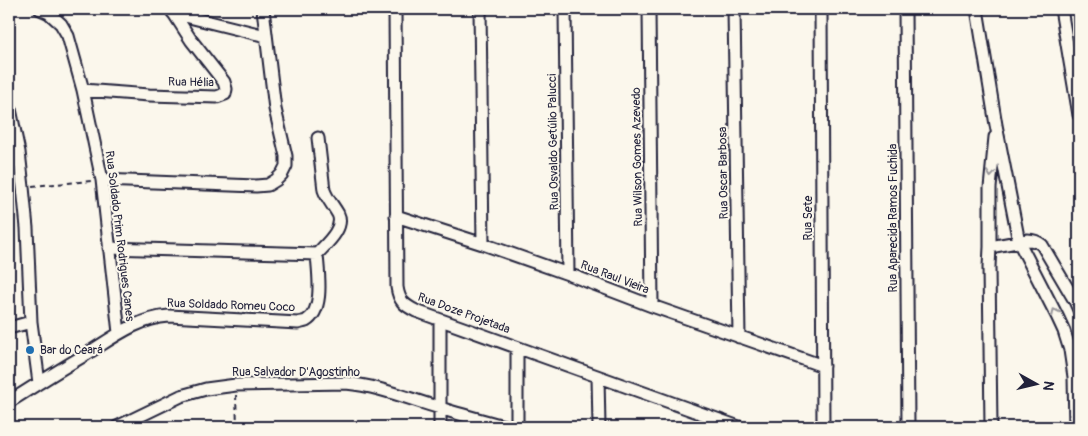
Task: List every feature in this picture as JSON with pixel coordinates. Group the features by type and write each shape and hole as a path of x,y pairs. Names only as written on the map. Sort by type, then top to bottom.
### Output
{"street":[{"name":"Rua Soldado Prim Rodrigues Canes","path":"40,9 49,13 61,24 68,36 83,90 102,180 119,333"},
{"path":"102,180 256,186 268,185 282,174 286,166 286,156 275,109 262,9"},
{"name":"Rua Doze Projetada","path":"395,9 397,287 398,296 402,302 407,307 440,320 738,427"},
{"path":"480,9 483,244"},
{"name":"Rua Osvaldo Getúlio Palucci","path":"565,9 568,274"},
{"name":"Rua Wilson Gomes Azevedo","path":"649,9 652,306"},
{"name":"Rua Oscar Barbosa","path":"734,9 739,337"},
{"name":"Rua Sete","path":"820,9 823,427"},
{"name":"Rua Aparecida Ramos Fuchida","path":"905,9 908,427"},
{"path":"977,9 996,125 1019,242 1057,316 1070,350 1074,377 1075,427"},
{"path":"1061,9 1079,115"},
{"name":"Rua Hélia","path":"83,90 150,96 217,97 225,94 224,82 191,40 172,11"},
{"path":"172,11 266,36"},
{"path":"9,104 19,152 23,187 32,322 39,383"},
{"path":"991,427 990,188 996,125"},
{"path":"109,248 317,254 336,231 340,220 324,190 318,138"},
{"name":"Rua Raul Vieira","path":"396,216 483,244 823,366"},
{"path":"990,247 1033,240 1042,245 1079,310"},
{"name":"Rua Soldado Romeu Coco","path":"9,402 119,333 147,319 163,316 298,323 306,321 316,308 318,298 317,254"},
{"path":"440,320 440,427"},
{"path":"9,328 32,322"},
{"path":"517,348 517,427"},
{"path":"598,377 600,427"},
{"name":"Rua Salvador D'Agostinho","path":"117,427 181,396 206,389 236,385 346,383 378,388 507,427"}],"path":[{"path":"23,187 102,180"},
{"path":"236,385 237,427"}],"place":[{"name":"Bar do Ceará","path":"30,350"}]}
